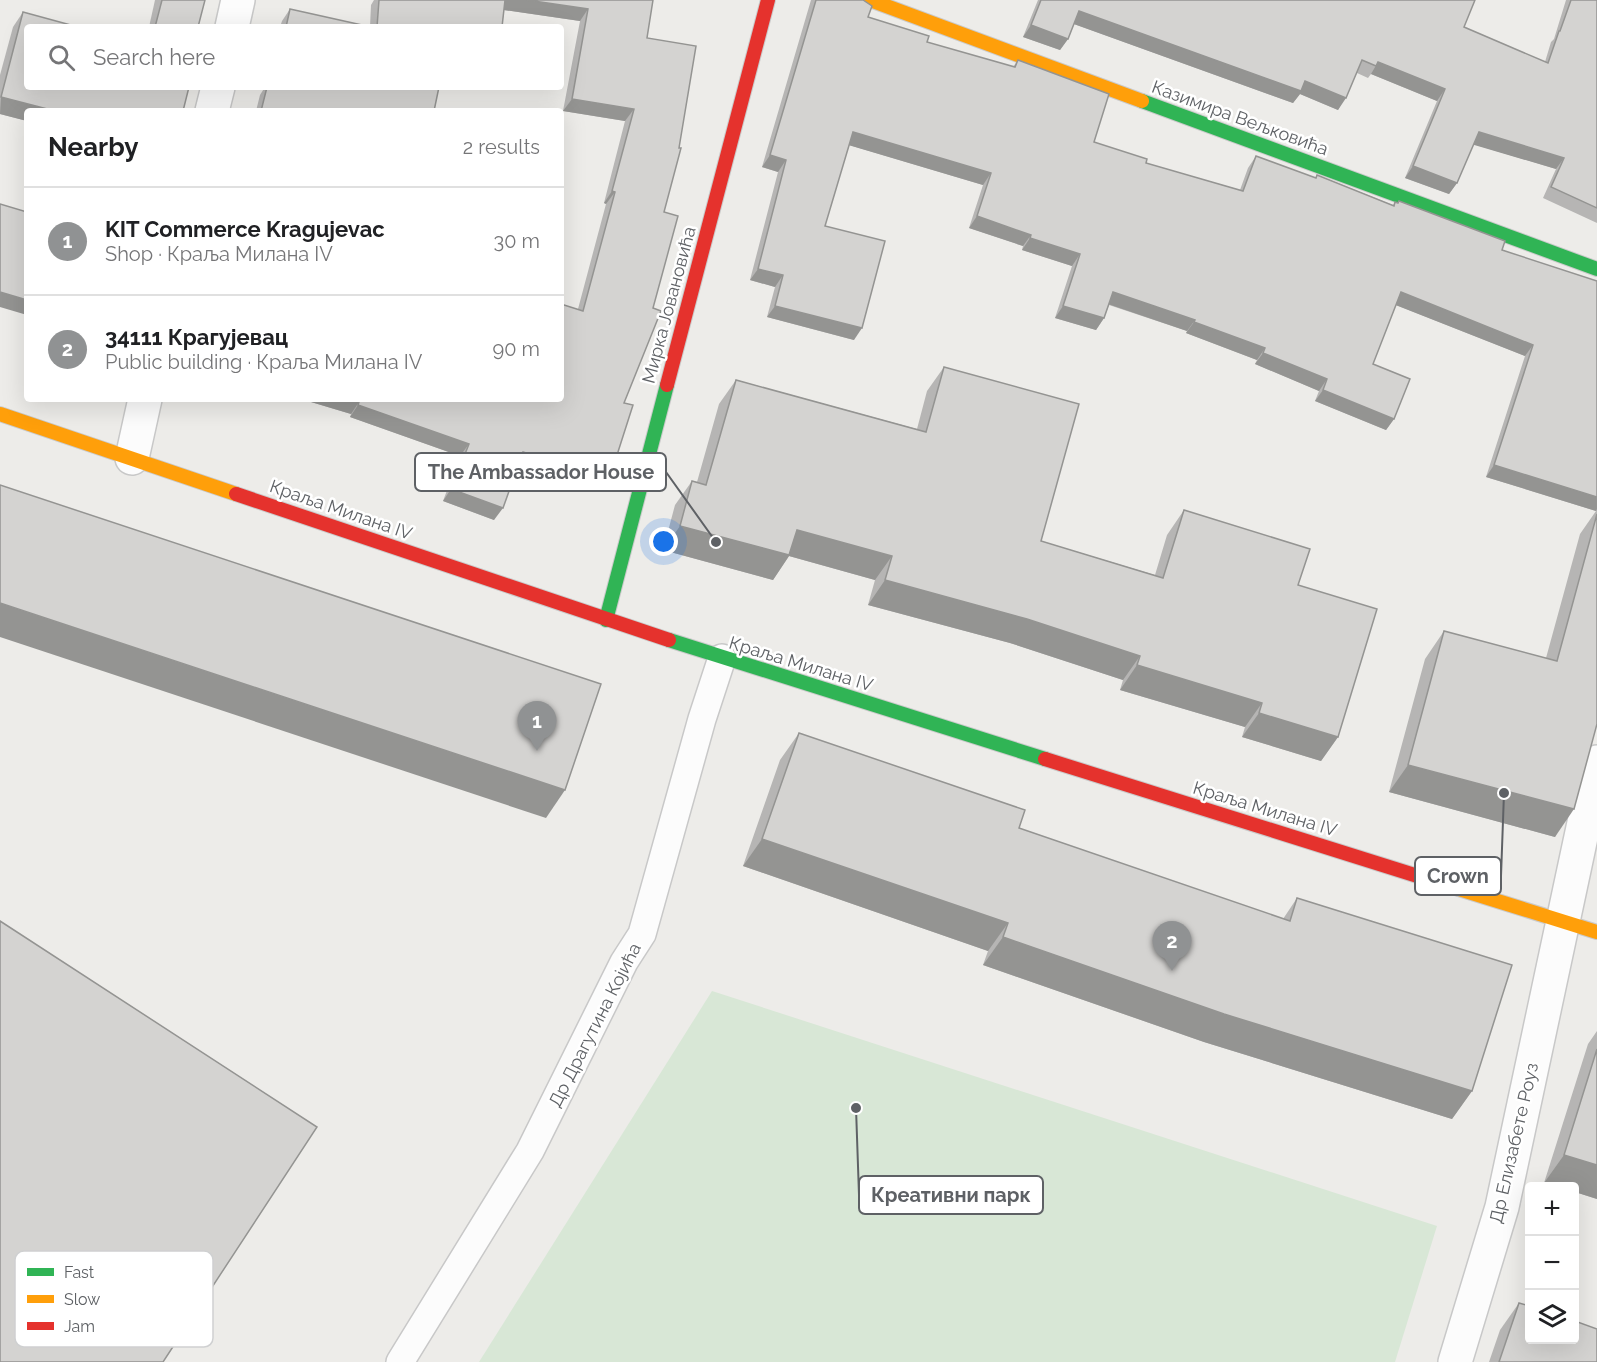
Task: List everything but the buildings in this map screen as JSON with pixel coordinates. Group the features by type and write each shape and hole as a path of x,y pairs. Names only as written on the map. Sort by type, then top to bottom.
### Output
{"main road":[{"name":"Мирка Јовановића","path":"606,620 768,0"},
{"name":"Казимира Вељковића","path":"870,0 1597,269"},
{"name":"Краља Милана IV","path":"0,414 606,620 1597,932"}],"street":[{"path":"233,24 238,0"},
{"path":"213,108 217,90"},
{"path":"132,458 144,402"},
{"name":"Др Елизабете Роуз","path":"1455,1362 1502,1207 1597,762"}],"lane":[{"name":"Др Драгутина Којића","path":"400,1362 530,1150 624,962 642,934 699,730 722,657"}],"green space":[{"path":"712,991 1437,1226 1395,1362 479,1362"}],"traffic: fast":[{"path":"1142,101 1597,269"},
{"path":"606,620 667,385"},
{"path":"669,640 1045,759"}],"traffic: slow":[{"path":"870,0 1142,101"},
{"path":"0,414 236,494"},
{"path":"1459,889 1597,932"}],"traffic: jam":[{"path":"667,385 768,0"},
{"path":"236,494 669,640"},
{"path":"1045,759 1459,889"}],"place":[{"name":"The Ambassador House","path":"716,542"},
{"name":"KIT Commerce Kragujevac","path":"537,751"},
{"name":"Crown","path":"1504,793"},
{"name":"34111 Крагујевац","path":"1172,971"},
{"name":"Креативни парк","path":"856,1108"}]}
